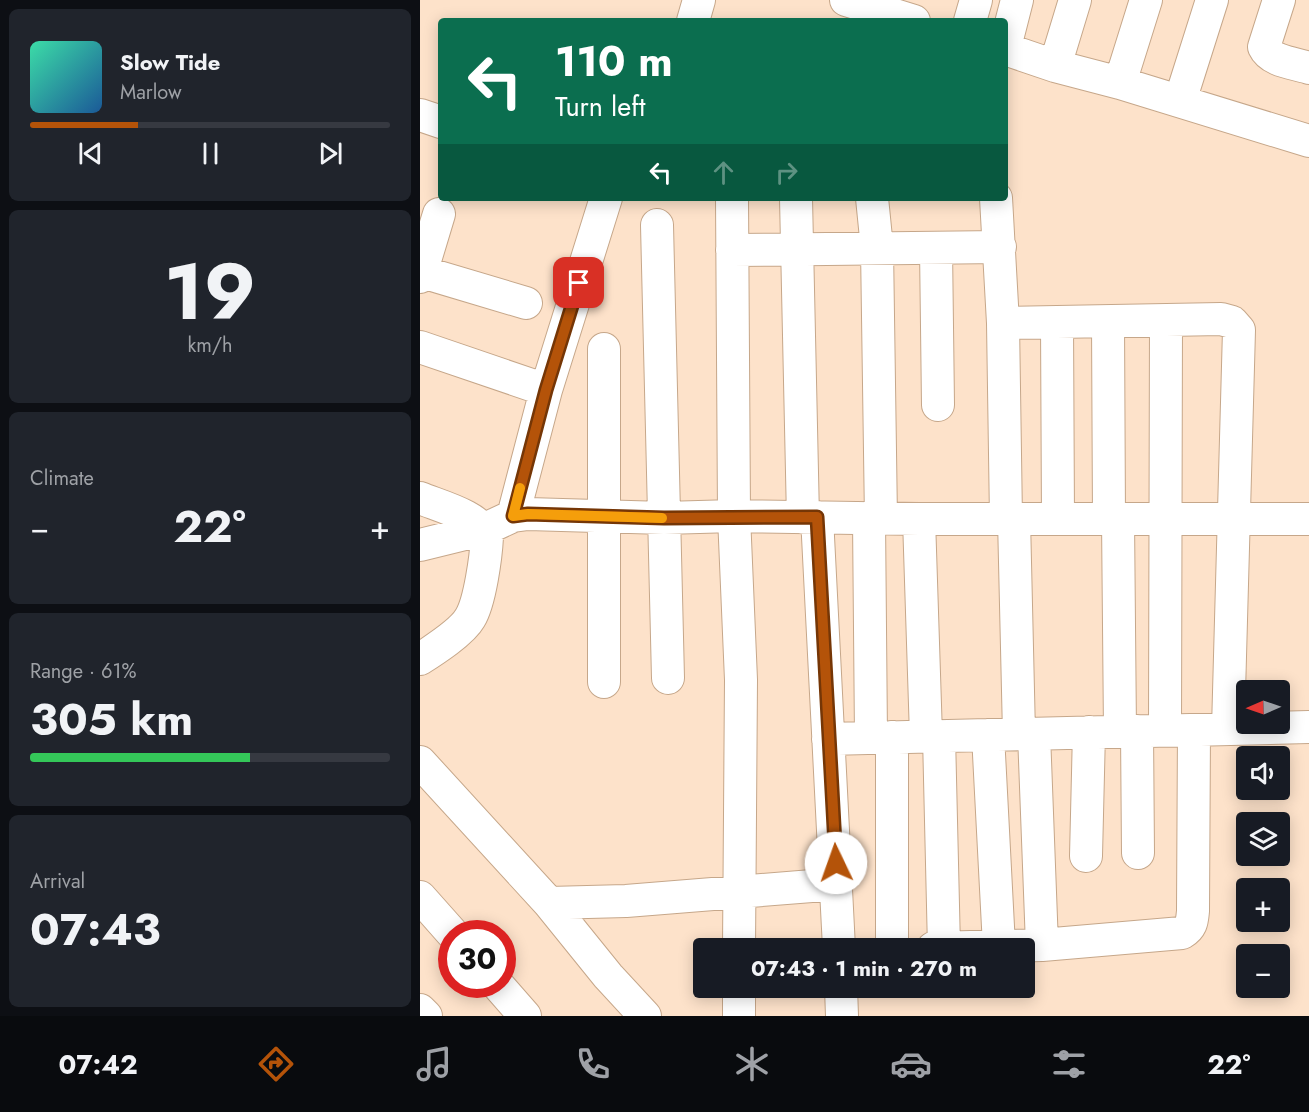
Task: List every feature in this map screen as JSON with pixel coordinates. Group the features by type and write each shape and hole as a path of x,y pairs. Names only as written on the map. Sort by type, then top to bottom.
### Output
{"street":[{"path":"694,18 699,0"},
{"path":"971,18 976,0"},
{"path":"1008,36 1017,0"},
{"path":"1055,66 1075,0"},
{"path":"1120,83 1146,0"},
{"path":"1180,101 1212,0"},
{"path":"1279,0 1264,47 1268,54 1309,68"},
{"path":"866,3 906,18"},
{"path":"1008,49 1055,66 1120,83 1309,141"},
{"path":"420,115 438,121"},
{"path":"513,516 546,390 605,201"},
{"path":"732,201 734,516 741,680 739,938"},
{"path":"796,201 810,518 828,739 839,938"},
{"path":"872,201 877,248 875,519 881,737 891,938"},
{"path":"996,201 1010,519 1014,734 1000,938"},
{"path":"439,214 421,275 526,303"},
{"path":"657,225 668,678"},
{"path":"732,250 1000,247"},
{"path":"936,248 938,405"},
{"path":"1003,323 1221,319 1232,322 1239,330 1228,729"},
{"path":"1138,853 1154,731 1166,519 1166,321"},
{"path":"1035,945 1182,933 1189,928 1192,922 1193,911 1154,731 1114,519 1108,322"},
{"path":"1058,323 1058,519"},
{"path":"420,347 546,390"},
{"path":"604,349 604,682"},
{"path":"420,498 464,515 485,530 487,545 477,599 470,619 445,642 420,659"},
{"path":"420,545 485,530 513,516 528,514 664,518 734,516 875,519 1309,519"},
{"path":"919,519 943,938"},
{"path":"828,739 1309,727"},
{"path":"1086,856 1089,732"},
{"path":"1014,734 1042,945"},
{"path":"420,762 549,903 608,976 645,1016"},
{"path":"549,903 626,901 837,884"},
{"path":"420,897 440,920"},
{"path":"509,998 525,1016"},
{"path":"739,998 739,1016"},
{"path":"841,998 842,1016"},
{"path":"420,1010 426,1016"}],"slow traffic":[{"path":"520,488 513,516 528,514 603,515 662,518"}],"route":[{"path":"579,283 546,390 513,516 528,514 664,518 817,517 836,863"}]}
